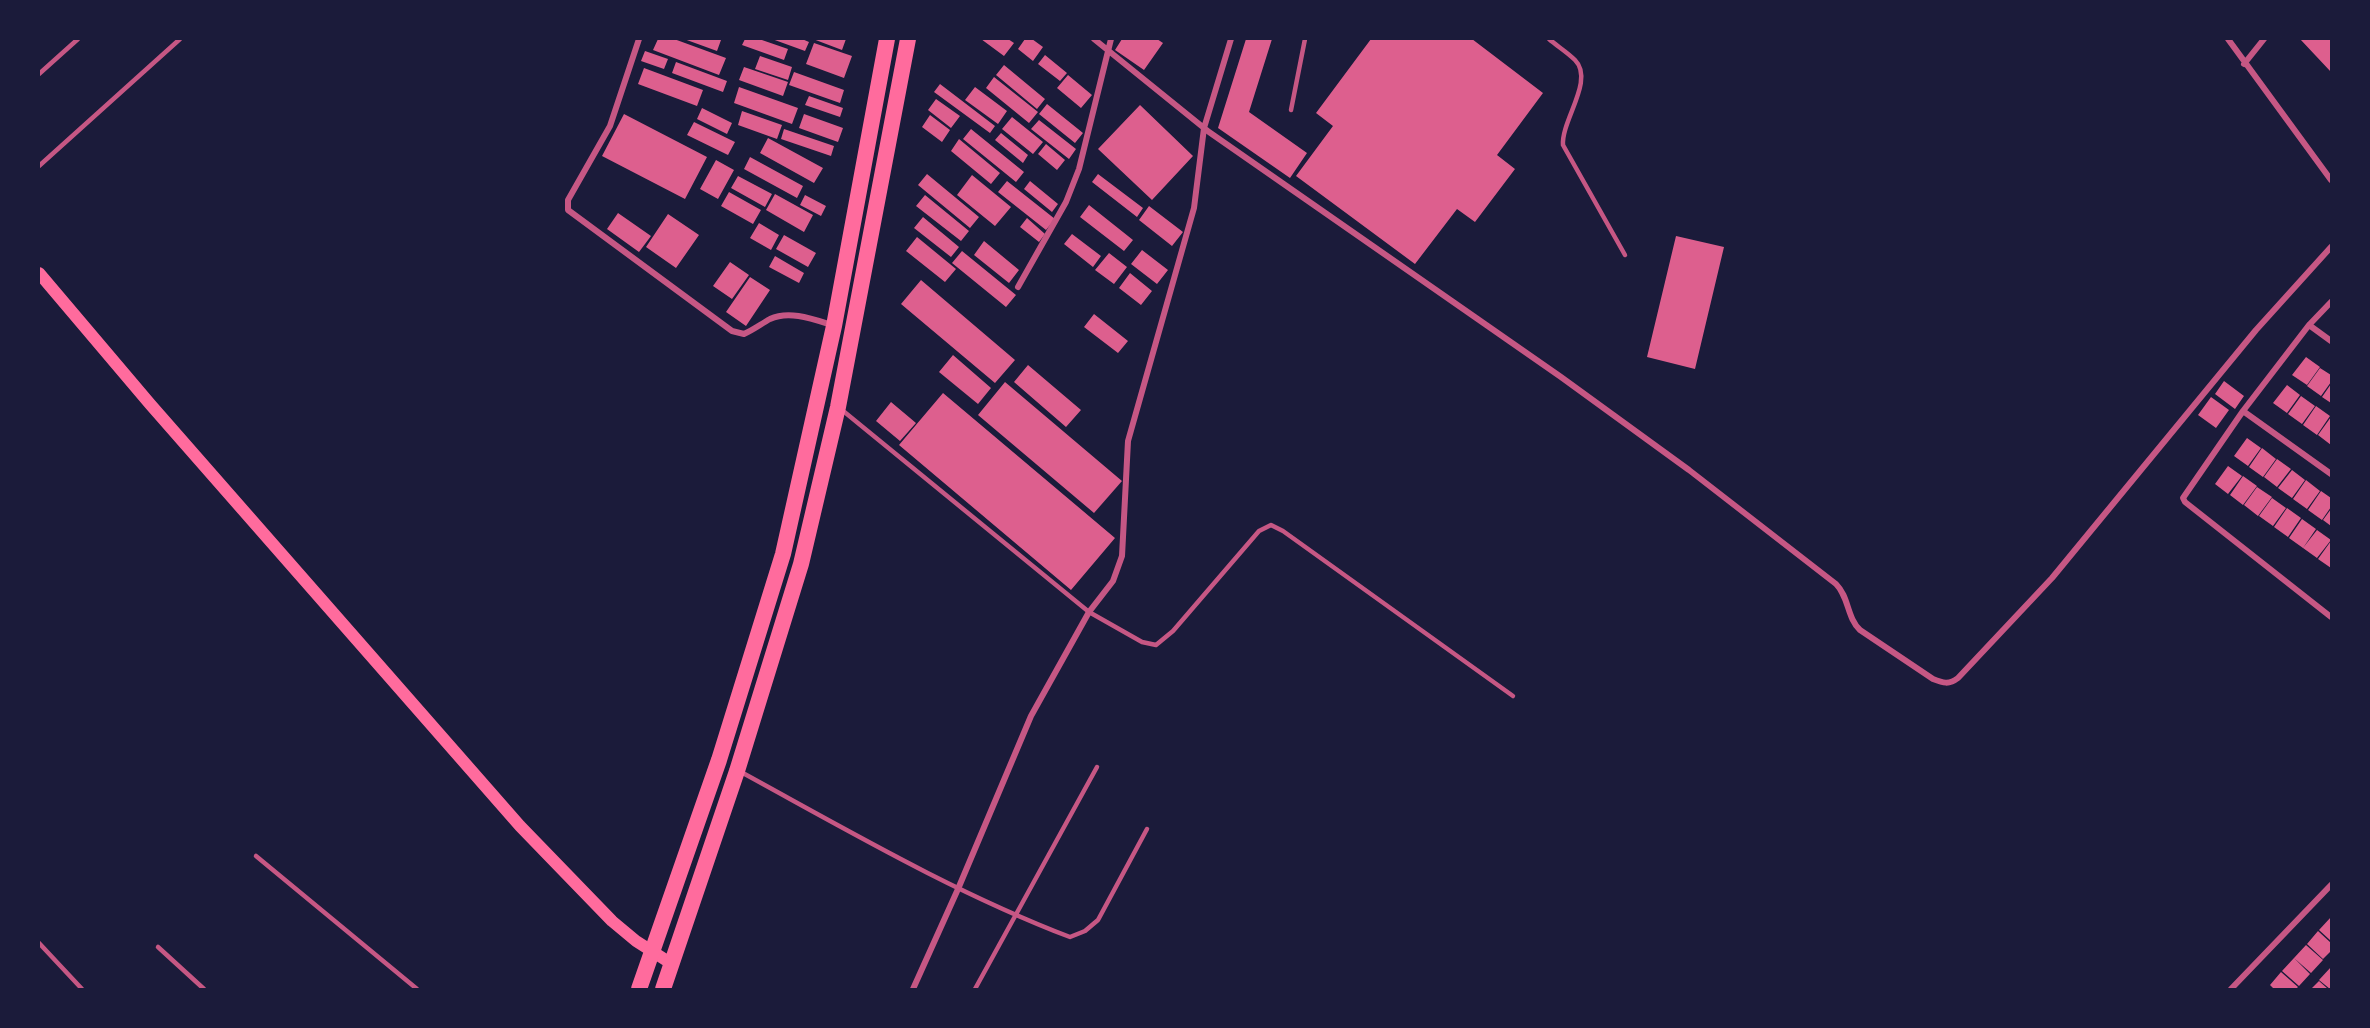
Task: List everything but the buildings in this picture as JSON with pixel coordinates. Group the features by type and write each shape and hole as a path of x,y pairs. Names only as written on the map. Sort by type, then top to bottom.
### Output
{"highway":[{"path":"639,989 719,760 783,554 827,323 887,39"},
{"path":"663,989 737,771 801,564 837,407 908,39"}],"main road":[{"path":"39,273 150,404 505,808 612,921 636,941 672,964"}],"street":[{"path":"639,39 610,126 568,200 568,210 732,331 744,334 771,319 785,315 827,323"},
{"path":"1094,39 1222,142 1561,376 1689,470 1843,590 1852,620 1860,630 1934,679 1944,683 1958,678 2052,578 2256,330 2331,247"},
{"path":"1018,287 1071,191 1079,169 1111,39"},
{"path":"913,989 958,890 1031,716 1091,613 1113,581 1122,556 1128,441 1194,208 1207,130 1232,39"},
{"path":"2228,39 2244,64 2331,180"},
{"path":"2244,64 2264,39"},
{"path":"2331,302 2309,325 2243,411 2185,493 2185,502 2331,617"},
{"path":"2309,325 2331,341"},
{"path":"2243,411 2331,474"},
{"path":"2230,989 2331,885"}],"lane":[{"path":"39,74 78,39"},
{"path":"39,157 41,164 180,39"},
{"path":"1291,110 1305,39"},
{"path":"1549,39 1577,61 1581,72 1579,92 1562,136 1563,145 1625,255"},
{"path":"837,407 1091,613 1142,642 1156,645 1173,632 1259,531 1271,525 1283,531 1513,696"},
{"path":"719,760 958,890 1070,937 1085,931 1098,920 1147,829"},
{"path":"975,989 1096,767"},
{"path":"256,856 417,989"},
{"path":"39,943 82,989"},
{"path":"158,947 204,989"}]}
